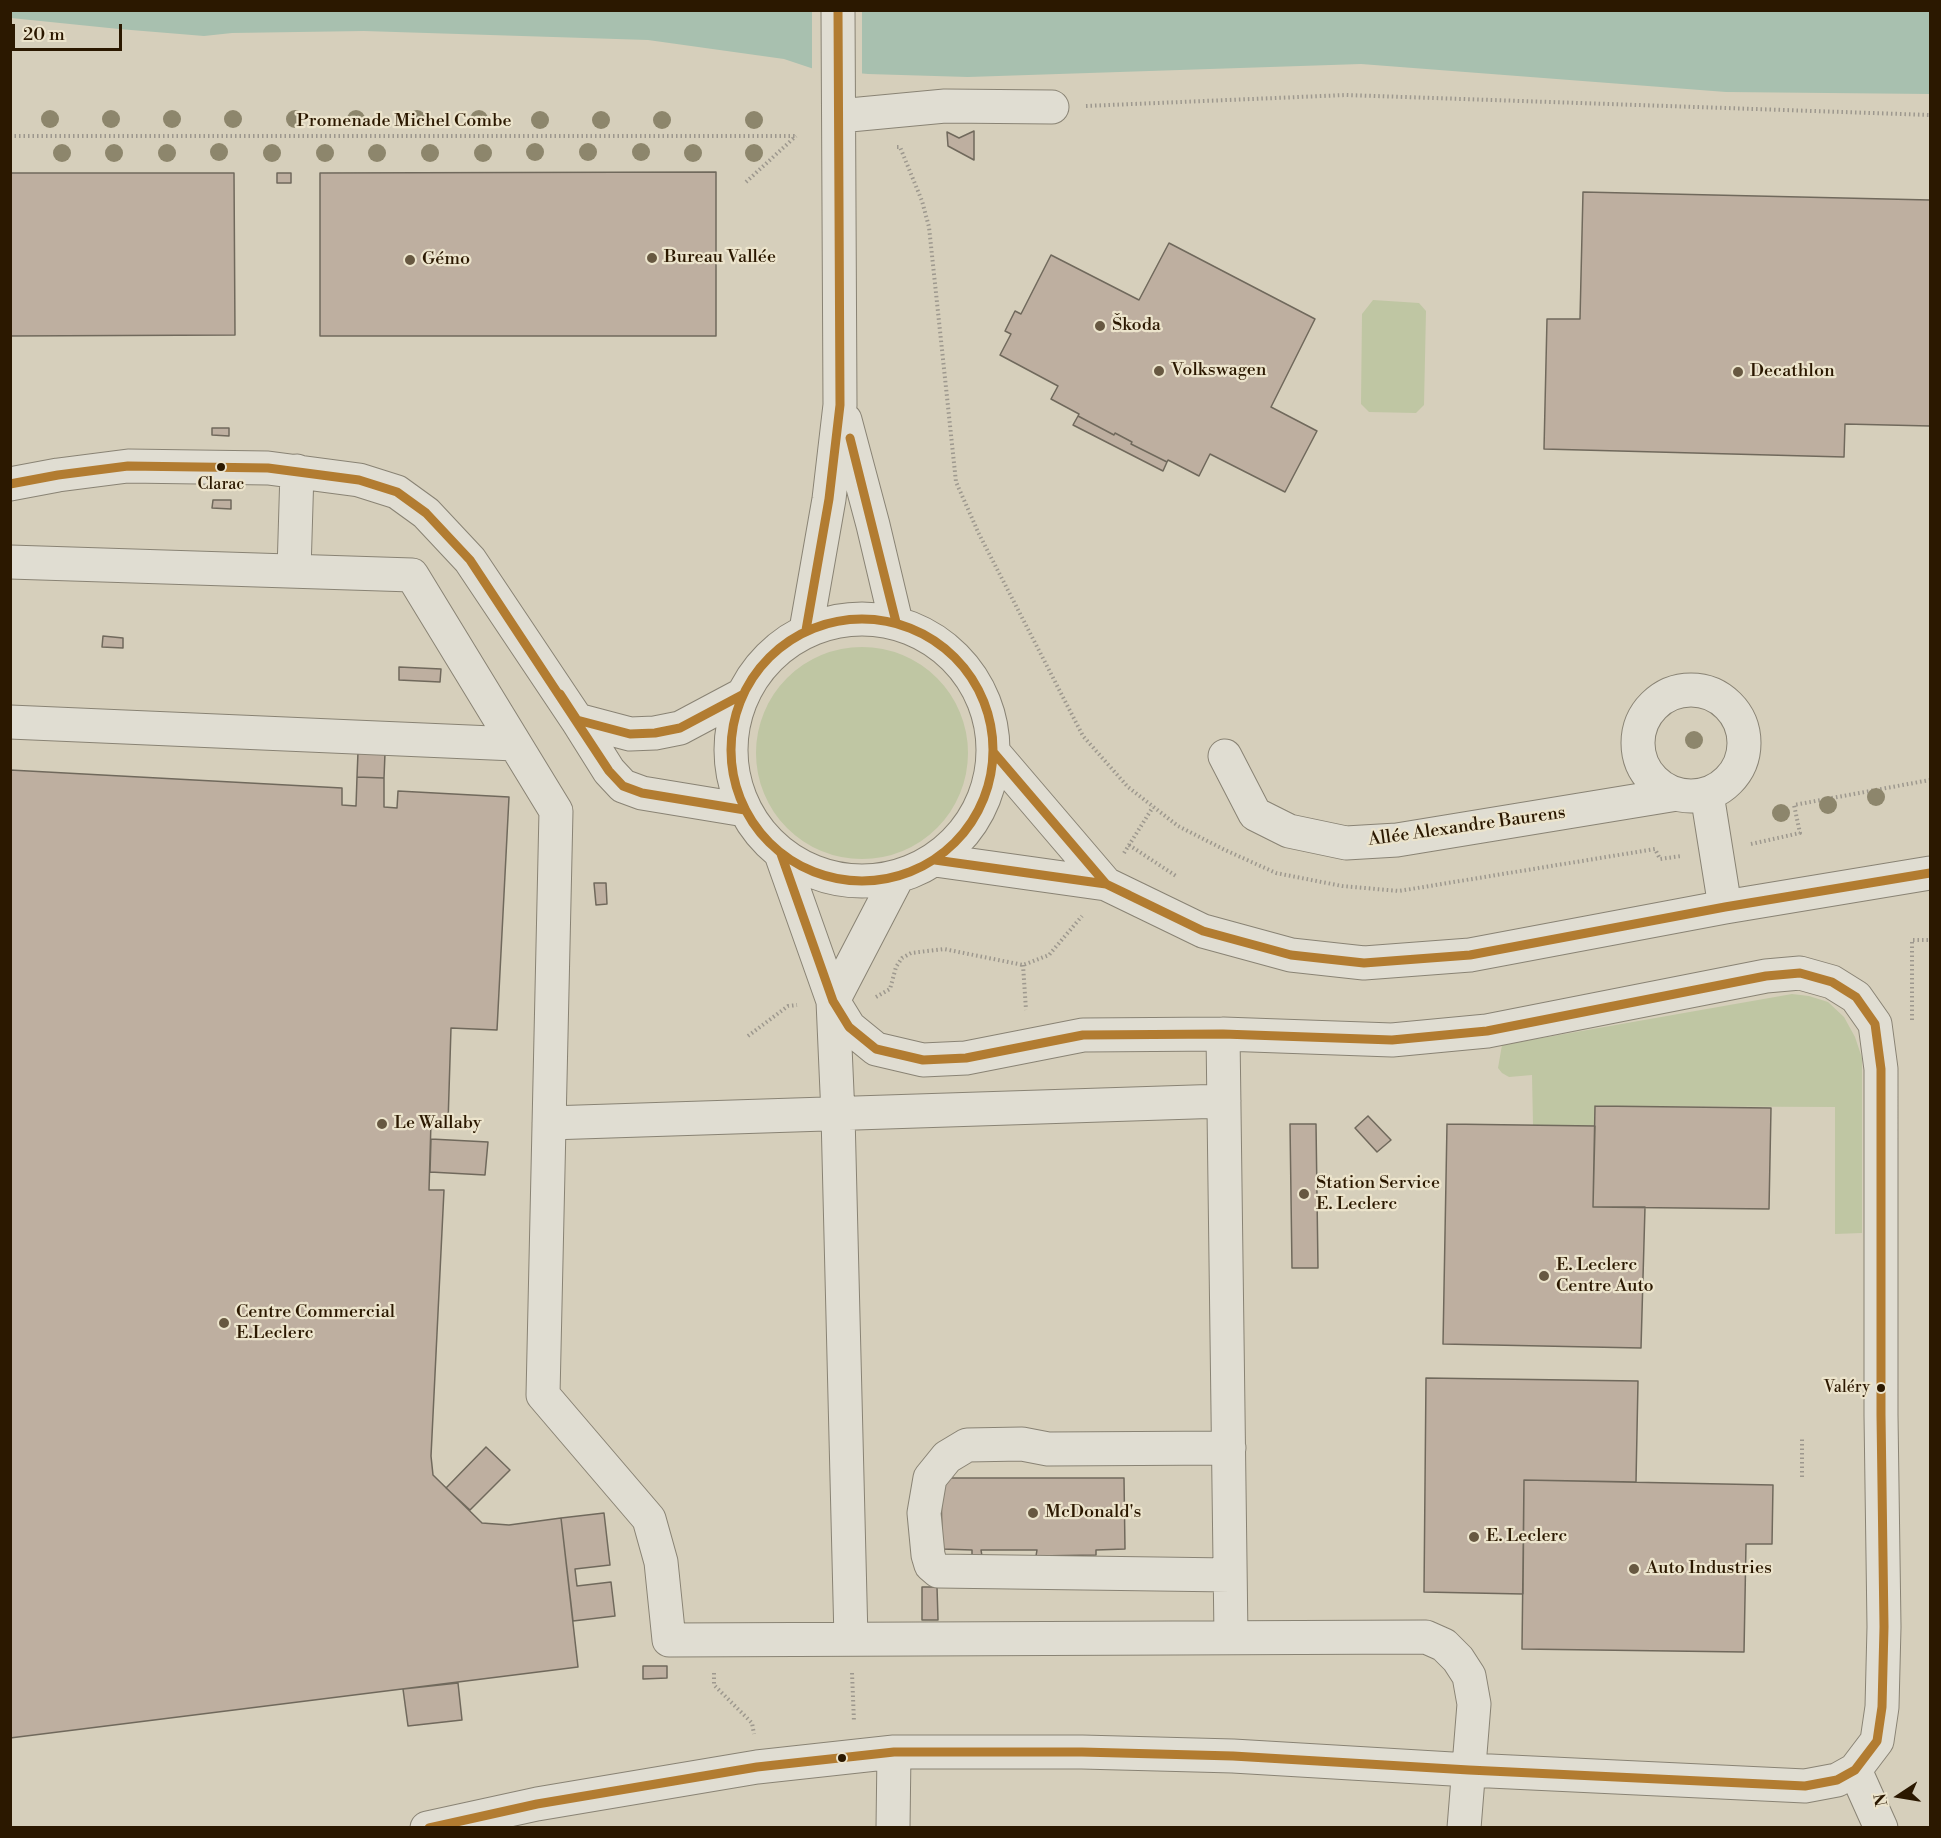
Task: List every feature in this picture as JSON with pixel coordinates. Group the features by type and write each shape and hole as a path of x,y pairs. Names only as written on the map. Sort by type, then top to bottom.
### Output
{"street":[{"path":"806,630 829,499 840,405 838,10"},
{"path":"839,106 1052,107"},
{"path":"840,405 873,525 896,622"},
{"path":"10,484 129,466 268,468 359,480 397,492 426,513 470,560 609,771 623,786 642,793 745,810"},
{"path":"294,571 297,471"},
{"path":"10,562 412,575 556,810 543,1395 649,1519 661,1562 669,1640 1426,1637 1444,1645 1458,1659 1469,1676 1473,1704 1464,1827"},
{"path":"866,617 896,622 928,636 956,657 977,685 990,718 994,753 986,795 966,832 935,860 897,878 856,882 817,874 781,854 760,834 745,810 732,762 732,733 742,695 758,669 780,646 806,630 835,620 866,617"},
{"path":"577,720 630,734 655,733 680,728 742,695"},
{"path":"10,722 515,744"},
{"path":"994,753 1106,884"},
{"name":"Allée Alexandre Baurens","path":"1225,756 1255,814 1289,831 1346,843 1397,840 1692,794 1716,851 1725,907"},
{"path":"428,1827 537,1804 757,1767 894,1752 1082,1752 1233,1756 1805,1786 1837,1780 1855,1770 1877,1741 1882,1707 1884,1627 1881,1416 1881,1069 1875,1024 1856,997 1832,982 1800,973 1766,976 1486,1031 1392,1040 1223,1034 1083,1035 966,1058 923,1060 876,1049 849,1027 833,1001 781,854"},
{"path":"935,860 1106,884 1203,931 1291,955 1364,963 1470,955 1725,907 1930,873"},
{"path":"851,1639 833,1001 897,878"},
{"path":"1223,1034 1231,1637"},
{"path":"549,1123 1224,1101"},
{"path":"1229,1448 1048,1449 1022,1444 967,1445 947,1457 930,1478 924,1513 928,1555 931,1565 938,1572 1230,1575"},
{"path":"893,1827 894,1752"},
{"path":"1855,1770 1881,1827"}],"path":[{"path":"1052,107 1346,95 1930,115"},
{"name":"Promenade Michel Combe","path":"10,136 797,136 747,182"},
{"path":"891,146 900,147 922,201 929,227 956,482 979,534 1083,736 1128,787 1178,826 1276,873 1354,887 1399,891 1655,849 1660,859 1716,851 1800,833 1794,805 1930,780"},
{"path":"748,1036 788,1006 875,998 890,989 896,967 902,958 911,953 944,949 1023,965 1049,955 1106,884 1153,807"},
{"path":"1023,965 1027,1045"},
{"path":"1802,1437 1802,1477"},
{"path":"852,1679 853,1713"},
{"path":"714,1685 753,1723"}],"shaded area":[{"path":"1930,10 1930,94 1726,92 1361,64 968,77 868,74 814,69 784,59 648,40 364,31 232,33 204,36 11,18 10,11"},
{"path":"1373,300 1419,303 1426,311 1424,405 1416,413 1369,412 1361,404 1362,314"},
{"path":"862,647 883,649 902,655 921,665 937,678 950,694 960,713 966,732 968,753 966,774 960,793 950,812 937,828 921,841 902,851 883,857 862,859 841,857 822,851 803,841 787,828 774,812 764,793 758,774 756,753 758,732 764,713 774,694 787,678 803,665 822,655 841,649"},
{"path":"1792,994 1828,1002 1844,1017 1855,1037 1862,1058 1862,1233 1835,1234 1835,1107 1595,1106 1595,1126 1533,1125 1532,1075 1509,1077 1498,1068 1502,1045"}],"pier":[{"path":"812,11 862,11 862,76 812,72"}],"building":[{"path":"974,131 974,160 948,146 947,132 959,138"},
{"path":"716,172 716,336 320,336 320,173"},
{"path":"10,173 234,173 235,335 10,336"},
{"path":"277,173 291,173 291,183 277,183"},
{"name":"Decathlon","path":"1583,192 1930,200 1930,426 1845,424 1844,457 1544,449 1547,319 1580,319"},
{"name":"Volkswagen","path":"1169,243 1315,319 1271,407 1317,431 1285,492 1210,454 1199,476 1168,460 1167,462 1131,444 1132,442 1115,433 1114,435 1078,416 1079,414 1051,399 1058,386 1000,355 1011,334 1005,331 1015,311 1021,314 1051,255 1139,300"},
{"path":"1078,416 1114,435 1115,433 1132,442 1131,444 1167,462 1163,471 1073,425"},
{"path":"212,428 229,428 229,436 212,435"},
{"path":"213,500 231,500 231,509 212,508"},
{"path":"103,636 123,638 123,648 102,647"},
{"path":"399,667 441,669 440,682 399,680"},
{"path":"358,752 385,753 384,778 357,777"},
{"name":"Centre Commercial E.Leclerc","path":"10,770 342,788 342,805 356,806 357,777 384,778 384,807 397,808 398,791 509,797 497,1030 451,1028 448,1123 431,1122 429,1190 444,1190 431,1456 433,1475 482,1523 509,1525 561,1518 578,1667 10,1738"},
{"path":"594,883 606,883 607,904 596,905"},
{"path":"1595,1106 1771,1108 1769,1209 1593,1207"},
{"path":"1368,1116 1391,1140 1377,1152 1355,1128"},
{"name":"Station Service E. Leclerc","path":"1290,1124 1316,1124 1318,1268 1292,1268"},
{"name":"E. Leclerc Centre Auto","path":"1447,1124 1595,1126 1593,1207 1645,1207 1641,1348 1443,1344"},
{"path":"431,1139 488,1142 485,1175 430,1172"},
{"name":"E. Leclerc","path":"1426,1378 1638,1381 1636,1482 1524,1480 1523,1594 1424,1592"},
{"path":"486,1447 510,1470 470,1510 446,1488"},
{"name":"McDonald's","path":"941,1478 1124,1478 1125,1549 1096,1550 1096,1555 1036,1556 1037,1550 981,1550 982,1556 972,1556 972,1550 942,1549"},
{"name":"Auto Industries","path":"1524,1480 1773,1485 1772,1544 1746,1544 1744,1652 1522,1649"},
{"path":"604,1513 610,1565 575,1569 577,1586 611,1582 615,1616 573,1621 561,1518"},
{"path":"922,1587 937,1587 938,1620 922,1620"},
{"path":"643,1666 667,1666 667,1678 643,1679"},
{"path":"458,1683 462,1720 408,1726 403,1689"}],"transit line":[{"path":"806,630 829,499 840,405 838,10"},
{"path":"850,438 896,622"},
{"path":"10,484 128,466 268,468 359,480 397,492 426,513 470,560 609,771 623,786 642,793 745,810"},
{"path":"849,619 875,619 900,624 924,634 955,657 978,688 988,712 993,750 988,788 978,812 955,843 924,866 900,876 875,881 849,881 824,876 800,866 769,843 746,812 736,788 731,763 731,737 736,712 746,688 769,657 800,634 824,624 849,619"},
{"path":"560,694 577,720 630,734 655,733 680,728 742,695"},
{"path":"994,753 1106,884 1129,895"},
{"path":"429,1828 537,1804 757,1767 894,1752 1082,1752 1233,1756 1805,1786 1837,1780 1855,1770 1877,1741 1882,1707 1884,1627 1881,1415 1881,1069 1875,1024 1856,997 1832,982 1800,973 1766,976 1487,1031 1392,1040 1223,1034 1083,1035 966,1058 923,1060 876,1049 849,1027 833,1001 781,854"},
{"path":"935,860 1106,884 1203,931 1291,955 1364,963 1470,955 1725,907 1930,873"}],"place":[{"name":"Bureau Vallée","path":"652,258"},
{"name":"Gémo","path":"410,260"},
{"name":"Škoda","path":"1100,326"},
{"name":"Volkswagen","path":"1159,371"},
{"name":"Decathlon","path":"1738,372"},
{"name":"Clarac","path":"221,467"},
{"name":"Le Wallaby","path":"382,1124"},
{"name":"Station Service E. Leclerc","path":"1304,1194"},
{"name":"E. Leclerc Centre Auto","path":"1544,1276"},
{"name":"Centre Commercial E.Leclerc","path":"224,1323"},
{"name":"Valéry","path":"1881,1388"},
{"name":"McDonald's","path":"1033,1513"},
{"name":"E. Leclerc","path":"1474,1537"},
{"name":"Auto Industries","path":"1634,1569"}]}
